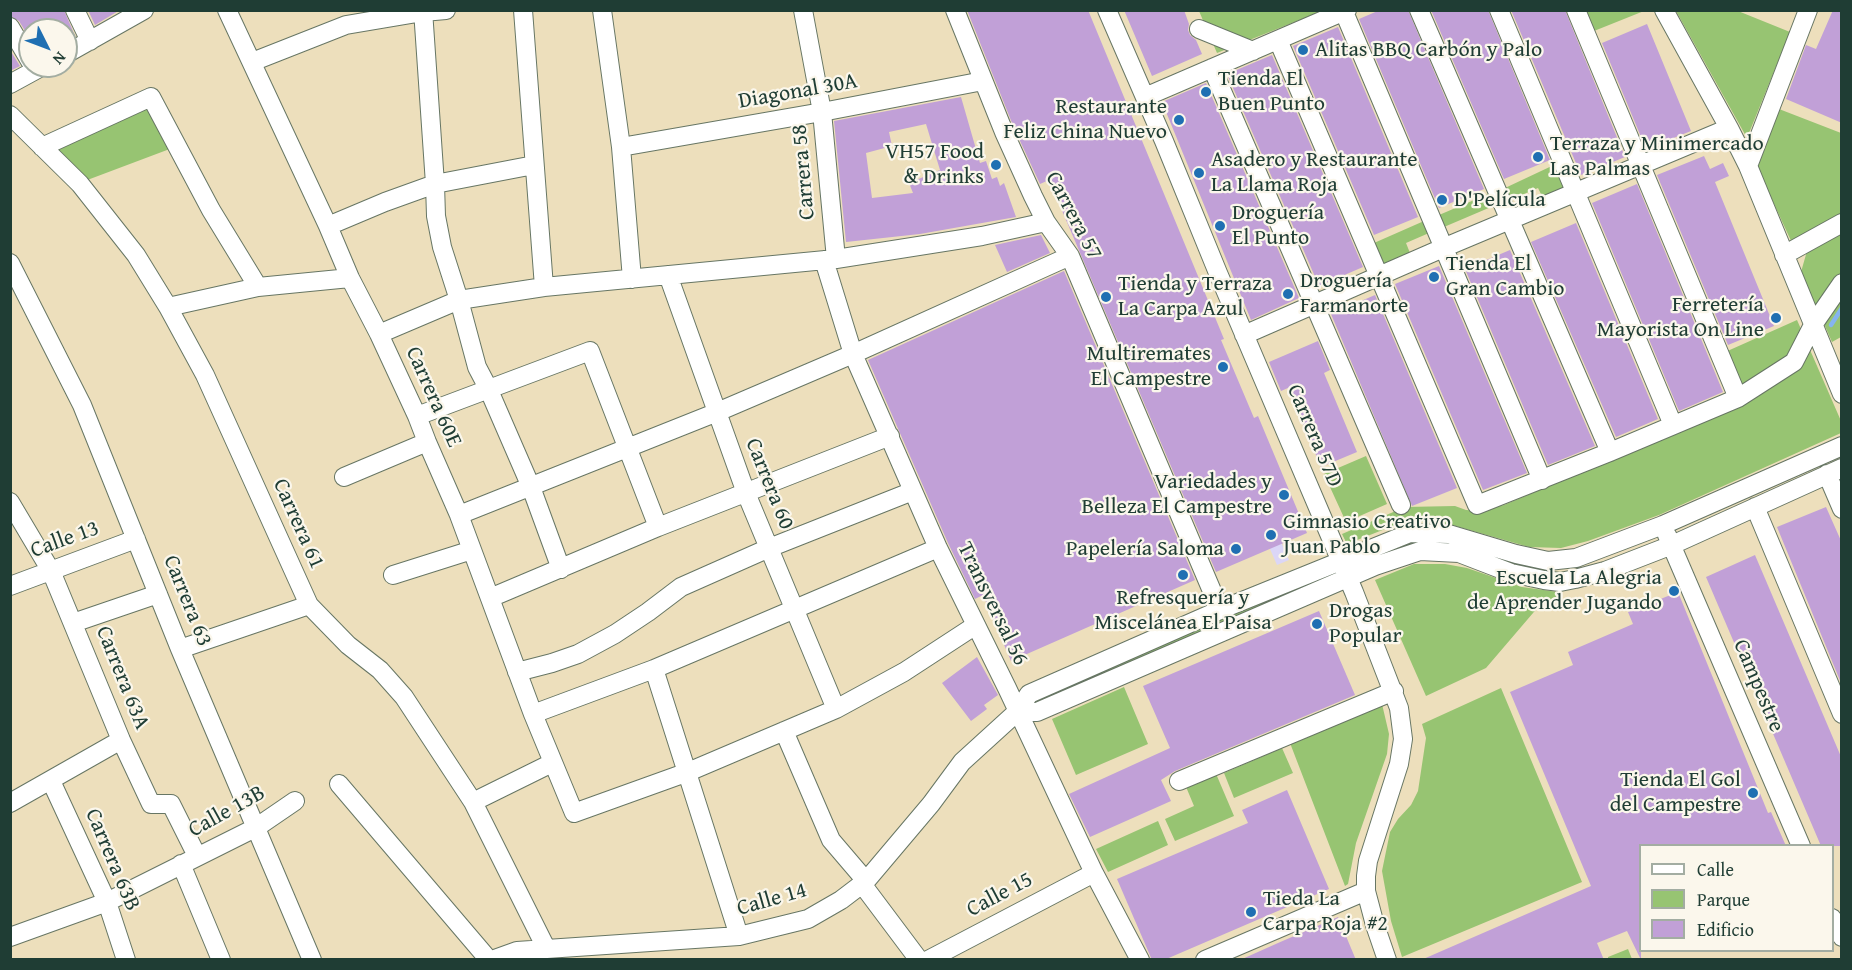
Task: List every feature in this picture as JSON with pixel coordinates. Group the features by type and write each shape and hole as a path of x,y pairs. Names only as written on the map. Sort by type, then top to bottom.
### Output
{"street":[{"path":"75,10 90,41"},
{"path":"78,48 144,10"},
{"name":"Carrera 60E","path":"227,10 350,278 417,416 426,442 459,515 533,714 574,813 688,772"},
{"path":"252,62 346,25 423,11 446,10"},
{"path":"523,10 544,287"},
{"path":"602,10 621,147 632,279"},
{"name":"Carrera 58","path":"804,10 822,112 830,259"},
{"name":"Carrera 57","path":"955,10 1009,143 1046,222 1070,256 1220,610"},
{"name":"Carrera 57D","path":"1107,10 1394,691 1402,719 1403,739 1399,764 1368,861 1366,891 1387,960"},
{"path":"1419,10 1610,452"},
{"path":"1499,10 1673,425"},
{"path":"1576,10 1738,398"},
{"path":"1664,10 1748,166 1842,394"},
{"path":"1748,166 1808,10"},
{"path":"423,11 436,216 440,237 477,367 531,487 561,569"},
{"path":"1145,97 1345,11 1542,480"},
{"path":"1199,28 1253,51"},
{"path":"1278,40 1477,505 1738,398 1794,362 1813,325 1842,283"},
{"path":"1212,68 1401,505"},
{"name":"Diagonal 30A","path":"621,147 983,81"},
{"path":"42,147 151,97 211,210 258,287"},
{"name":"Carrera 61","path":"10,115 87,193 136,255 168,307 205,375 309,605 348,645 380,670 404,697 473,802 546,948"},
{"path":"1244,335 1443,248 1729,128"},
{"path":"328,226 435,184 534,165"},
{"path":"379,334 459,300 544,287 830,259 982,237 1046,222"},
{"path":"1784,255 1842,223"},
{"path":"459,515 715,413 853,354 1070,256"},
{"name":"Transversal 56","path":"830,259 853,354 938,548 1094,873 1140,960"},
{"name":"Carrera 63","path":"10,263 82,405 180,650 257,826 312,960"},
{"name":"Carrera 60","path":"668,274 715,413 836,709"},
{"path":"168,307 258,287 350,278"},
{"path":"417,416 590,351 658,527"},
{"path":"490,598 658,527 890,436"},
{"path":"344,477 426,442"},
{"path":"1340,560 1410,533 1434,532 1461,537 1548,561 1576,558 1663,525 1842,446"},
{"path":"1018,711 1038,712 1375,566 1420,551 1459,553 1511,573 1560,582 1605,571 1672,545 1834,471 1842,508"},
{"path":"517,672 578,654 615,634 681,587 769,548 913,491"},
{"name":"Carrera 63A","path":"10,502 51,571 121,740 151,804 171,804 221,960"},
{"path":"1755,507 1842,714"},
{"name":"Campestre","path":"1663,525 1800,844"},
{"name":"Calle 13","path":"10,586 136,539"},
{"path":"533,714 654,669 938,548"},
{"path":"393,575 472,550"},
{"path":"1511,573 1516,554"},
{"name":"Calle 14","path":"491,960 517,951 546,948 739,936 808,919 841,900 864,882 931,804 963,762 1018,711 1029,694 1340,560"},
{"path":"73,623 158,594"},
{"path":"180,650 309,605"},
{"path":"688,772 836,709 904,672 976,625"},
{"path":"654,669 739,936"},
{"path":"1179,781 1394,691"},
{"path":"784,731 831,840 919,960"},
{"path":"10,804 121,740"},
{"path":"473,802 552,763"},
{"name":"Carrera 63B","path":"51,781 107,902 126,960"},
{"path":"339,784 491,960"},
{"name":"Calle 13B","path":"10,937 107,902 257,826 295,801"},
{"name":"Calle 15","path":"928,960 1094,873"},
{"path":"1205,960 1366,891"},
{"path":"1834,920 1842,938"}],"shaded area":[{"name":"Gimnasio Creativo Juan Pablo","path":"1271,519 1289,560 1277,565 1259,524"}],"green space":[{"path":"1199,11 1322,11 1217,53"},
{"path":"1586,11 1644,11 1594,31"},
{"path":"1676,11 1738,11 1790,32 1747,138"},
{"path":"149,100 175,147 82,182 47,146"},
{"path":"1779,109 1841,133 1841,216 1792,243 1757,167"},
{"path":"1556,164 1566,187 1543,198 1538,188 1510,200 1505,188"},
{"path":"1493,192 1498,204 1444,227 1439,215"},
{"path":"1424,221 1429,233 1406,243 1410,253 1383,265 1374,243"},
{"path":"1841,230 1841,337 1832,342 1801,272 1807,251"},
{"path":"1797,320 1841,421 1841,433 1659,515 1588,541 1561,548 1529,547 1452,525 1408,520 1347,544 1342,534 1405,507 1455,506 1466,510 1483,511 1504,505 1744,404 1723,353"},
{"path":"1366,456 1387,504 1346,522 1324,474"},
{"path":"1414,564 1445,564 1467,568 1522,587 1558,592 1559,595 1539,606 1486,668 1426,696 1375,580"},
{"path":"1314,578 1316,584 1033,705 1031,699"},
{"path":"1124,687 1148,744 1076,775 1052,719"},
{"path":"1501,688 1582,882 1402,957 1391,921 1382,871 1390,832 1411,805 1418,791 1426,738 1422,724"},
{"path":"1382,704 1389,734 1387,754 1356,843 1348,884 1345,886 1290,743"},
{"path":"1282,748 1293,773 1234,798 1224,773"},
{"path":"1214,769 1234,816 1175,841 1165,819 1194,806 1184,782"},
{"path":"1158,821 1168,845 1108,872 1096,849"},
{"path":"1628,949 1632,959 1608,959 1608,957"}],"building":[{"path":"10,10 64,10 67,18 18,18 18,20 10,16"},
{"path":"88,10 120,10 95,25"},
{"path":"967,10 1088,10 1224,339 1221,340 1254,418 1258,416 1307,533 1216,572 1049,180 1040,184 1014,128"},
{"path":"1124,10 1184,10 1190,35 1196,40 1202,54 1152,76"},
{"path":"1380,10 1408,10 1484,189 1439,208 1359,19"},
{"path":"1431,10 1488,10 1550,160 1504,179"},
{"path":"1511,10 1565,10 1625,157 1581,175"},
{"path":"1833,10 1842,10 1842,123 1786,99 1806,45 1816,49"},
{"path":"1647,24 1691,131 1646,149 1602,43"},
{"path":"1338,27 1418,217 1374,235 1293,46"},
{"path":"10,50 18,67 10,71"},
{"path":"1272,55 1363,267 1319,286 1227,74"},
{"path":"1206,83 1299,298 1251,320 1162,102"},
{"path":"961,97 980,163 986,161 992,179 997,177 1000,186 1004,183 1016,217 920,234 846,242 834,121","holes":["926,124 940,170 909,183 913,193 872,198 866,153 892,146 889,132"]},
{"path":"1704,156 1710,169 1723,163 1729,176 1715,182 1774,326 1728,345 1657,175"},
{"path":"1637,184 1723,392 1679,411 1592,203"},
{"path":"1576,223 1658,419 1616,437 1531,242"},
{"path":"1041,235 1050,253 1007,272 995,245"},
{"path":"1510,250 1595,446 1548,465 1465,269"},
{"path":"1439,266 1527,473 1483,490 1395,284"},
{"path":"1064,271 1195,580 1011,661 983,595 975,599 948,543 868,360"},
{"path":"1375,295 1457,488 1412,506 1331,314"},
{"path":"1318,341 1330,370 1324,373 1357,452 1321,467 1288,388 1281,391 1269,362"},
{"path":"1826,507 1842,543 1841,683 1777,527"},
{"path":"1755,555 1842,759 1842,846 1820,844 1706,577"},
{"path":"1678,592 1768,813 1771,812 1785,844 1639,844 1639,952 1641,952 1641,960 1627,931 1597,943 1604,960 1421,960 1591,886 1510,692 1573,665 1568,652 1633,624 1628,612"},
{"path":"1319,611 1355,695 1175,771 1161,780 1171,801 1090,837 1069,794 1170,748 1143,686"},
{"path":"977,657 998,695 984,705 987,709 971,721 942,683"},
{"path":"1287,790 1329,889 1164,960 1152,960 1117,879 1248,823 1242,810"},
{"path":"1338,917 1356,960 1240,960 1278,943"}],"waterway":[{"path":"1831,325 1842,308"}],"place":[{"name":"Alitas BBQ Carbón y Palo","path":"1303,50"},
{"name":"Tienda El Buen Punto","path":"1206,92"},
{"name":"Restaurante Feliz China Nuevo","path":"1179,120"},
{"name":"Terraza y Minimercado Las Palmas","path":"1538,157"},
{"name":"VH57 Food & Drinks","path":"996,165"},
{"name":"Asadero y Restaurante La Llama Roja","path":"1199,173"},
{"name":"D'Película","path":"1442,200"},
{"name":"Droguería El Punto","path":"1220,226"},
{"name":"Tienda El Gran Cambio","path":"1434,277"},
{"name":"Droguería Farmanorte","path":"1288,294"},
{"name":"Tienda y Terraza La Carpa Azul","path":"1106,297"},
{"name":"Ferretería Mayorista On Line","path":"1776,318"},
{"name":"Multiremates El Campestre","path":"1223,367"},
{"name":"Variedades y Belleza El Campestre","path":"1284,495"},
{"name":"Gimnasio Creativo Juan Pablo","path":"1271,535"},
{"name":"Papelería Saloma","path":"1236,549"},
{"name":"Refresquería y Miscelánea El Paisa","path":"1183,575"},
{"name":"Escuela La Alegria de Aprender Jugando","path":"1674,591"},
{"name":"Drogas Popular","path":"1317,624"},
{"name":"Tienda El Gol del Campestre","path":"1753,793"},
{"name":"Tieda La Carpa Roja #2","path":"1251,912"}]}
